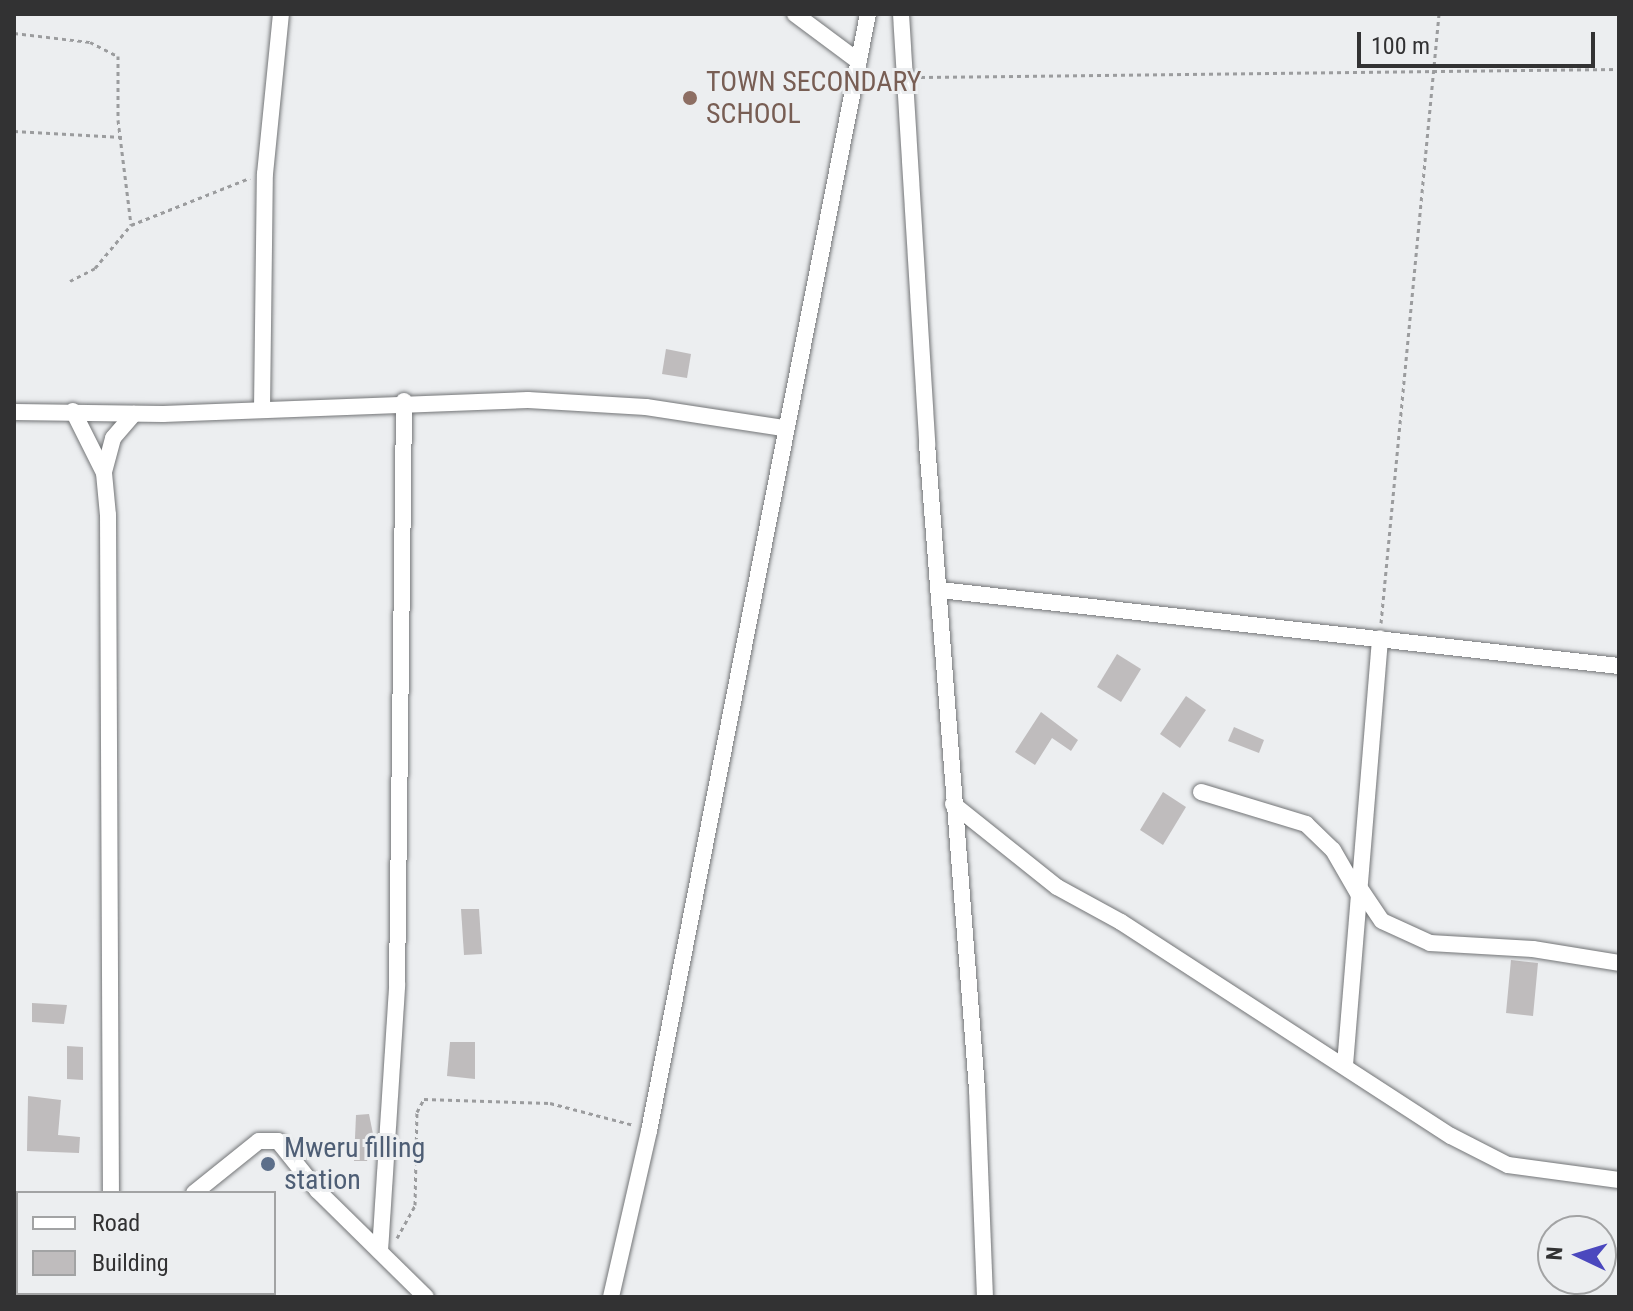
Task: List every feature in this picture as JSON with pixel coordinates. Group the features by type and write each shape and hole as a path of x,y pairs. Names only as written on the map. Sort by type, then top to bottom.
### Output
{"street":[{"path":"262,409 265,174 281,14"},
{"path":"795,14 858,61"},
{"path":"611,1297 649,1131 783,428 868,14"},
{"path":"901,14 953,804 977,1090 985,1297"},
{"path":"14,412 134,414 404,401 598,403 783,428"},
{"path":"380,1251 397,986 404,401"},
{"path":"73,411 104,473"},
{"path":"111,1191 112,670 104,473 113,438 134,414"},
{"path":"940,590 1619,666"},
{"path":"1345,1065 1380,638"},
{"path":"1201,792 1306,824 1333,850 1360,894 1382,921 1430,943 1533,949 1619,963"},
{"path":"953,804 1057,887 1121,922 1492,1159 1521,1168 1619,1180"},
{"path":"197,1191 253,1146 273,1140 426,1297"}],"path":[{"path":"1380,638 1439,14"},
{"path":"14,33 90,42 115,52 120,65 122,137 131,225"},
{"path":"905,77 1619,69"},
{"path":"14,131 122,137"},
{"path":"70,281 95,268 131,225 265,174"},
{"path":"380,1251 404,1231 412,1214 417,1112 424,1099 550,1103 617,1117 649,1131"}],"building":[{"path":"666,349 691,354 687,378 662,374"},
{"path":"1117,654 1141,669 1121,702 1097,687"},
{"path":"1186,696 1206,710 1180,748 1160,734"},
{"path":"1041,712 1078,740 1071,751 1052,738 1035,765 1015,752"},
{"path":"1234,727 1264,740 1259,753 1228,741"},
{"path":"1163,792 1186,807 1163,845 1140,830"},
{"path":"461,909 479,909 482,954 464,955"},
{"path":"1511,960 1538,963 1533,1016 1506,1013"},
{"path":"32,1003 67,1005 64,1024 32,1022"},
{"path":"450,1042 475,1042 475,1079 447,1076"},
{"path":"67,1046 83,1047 83,1080 67,1079"},
{"path":"28,1096 61,1100 58,1135 80,1137 79,1153 27,1151"},
{"path":"369,1114 374,1139 367,1161 354,1161 356,1115"}],"place":[{"name":"TOWN SECONDARY SCHOOL","path":"690,98"},
{"name":"Mweru filling station","path":"268,1164"}]}
